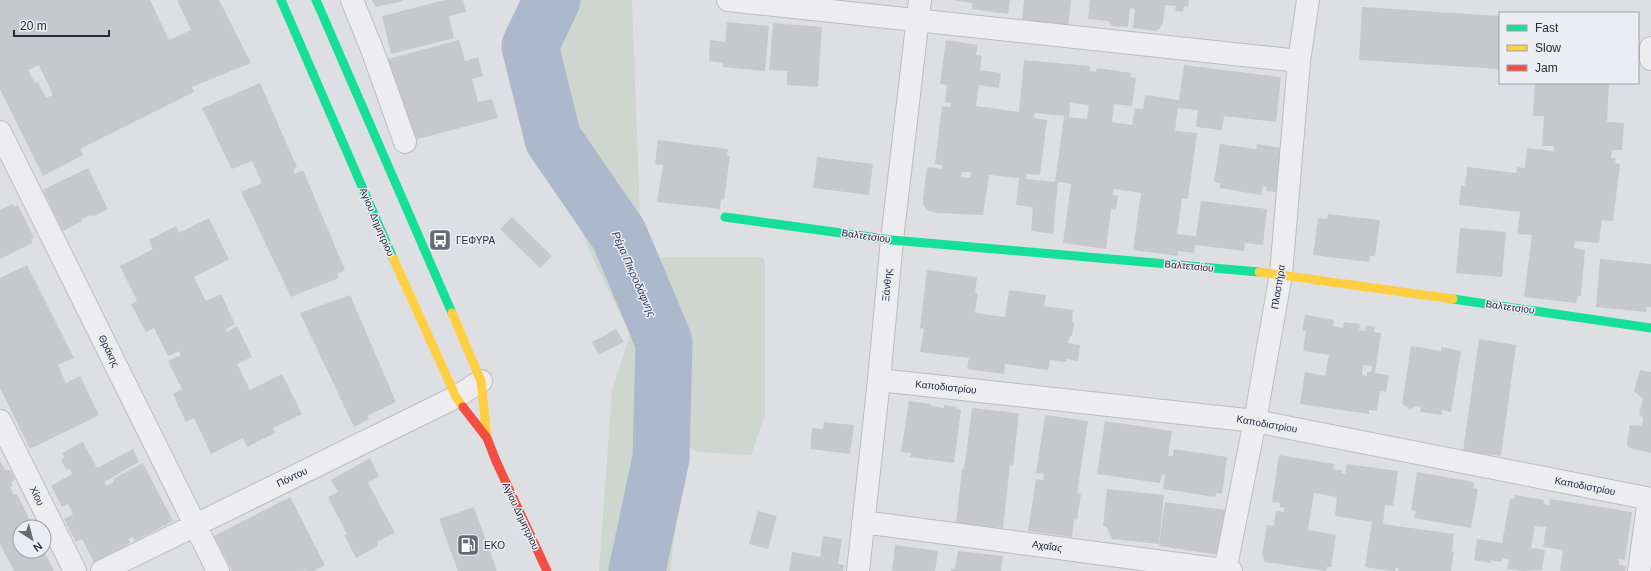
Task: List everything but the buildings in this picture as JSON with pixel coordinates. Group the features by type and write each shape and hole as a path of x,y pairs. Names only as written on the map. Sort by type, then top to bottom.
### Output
{"main road":[{"name":"Αγίου Δημητρίου","path":"281,0 394,260 456,397 486,438 547,571"},
{"name":"Αγίου Δημητρίου","path":"316,0 481,381 486,438"},
{"name":"Βαλτετσίου","path":"725,217 892,240 1281,274 1651,328"}],"street":[{"path":"352,0 373,52 405,142"},
{"path":"728,0 920,10 1299,61"},
{"name":"Πλαστήρα","path":"1227,571 1281,274 1299,61 1308,0"},
{"name":"Ξάνθης","path":"858,571 879,380 892,240 920,10"},
{"path":"1651,48 1651,58"},
{"name":"Θράκης","path":"0,132 218,571"},
{"name":"Καποδιστρίου","path":"879,380 1255,421 1650,499"},
{"name":"Πόντου","path":"102,571 456,397 481,381"},
{"name":"Χίου","path":"0,421 75,571"},
{"path":"1639,571 1650,499"},
{"name":"Αχαΐας","path":"863,522 1227,571"}],"shaded area":[{"path":"531,0 632,0 641,243 647,257 763,257 765,262 765,415 751,455 698,452 686,445 670,571 599,571 612,391 630,334 597,267 505,58"}],"waterway":[{"name":"Ρέμα Πικροδάφνης","path":"552,0 530,46 553,139 619,235 664,342 661,458 637,571"}],"traffic: fast":[{"path":"281,0 393,258"},
{"path":"316,0 452,313"},
{"path":"725,217 892,240 1259,272"},
{"path":"1453,299 1651,328"}],"traffic: slow":[{"path":"393,258 456,397 463,407"},
{"path":"1259,272 1453,299"},
{"path":"452,313 481,381 487,438"}],"traffic: jam":[{"path":"463,407 487,438 496,461 547,571"}],"place":[{"name":"ΓΕΦΥΡΑ","path":"440,240"},
{"name":"EKO","path":"468,545"}]}
